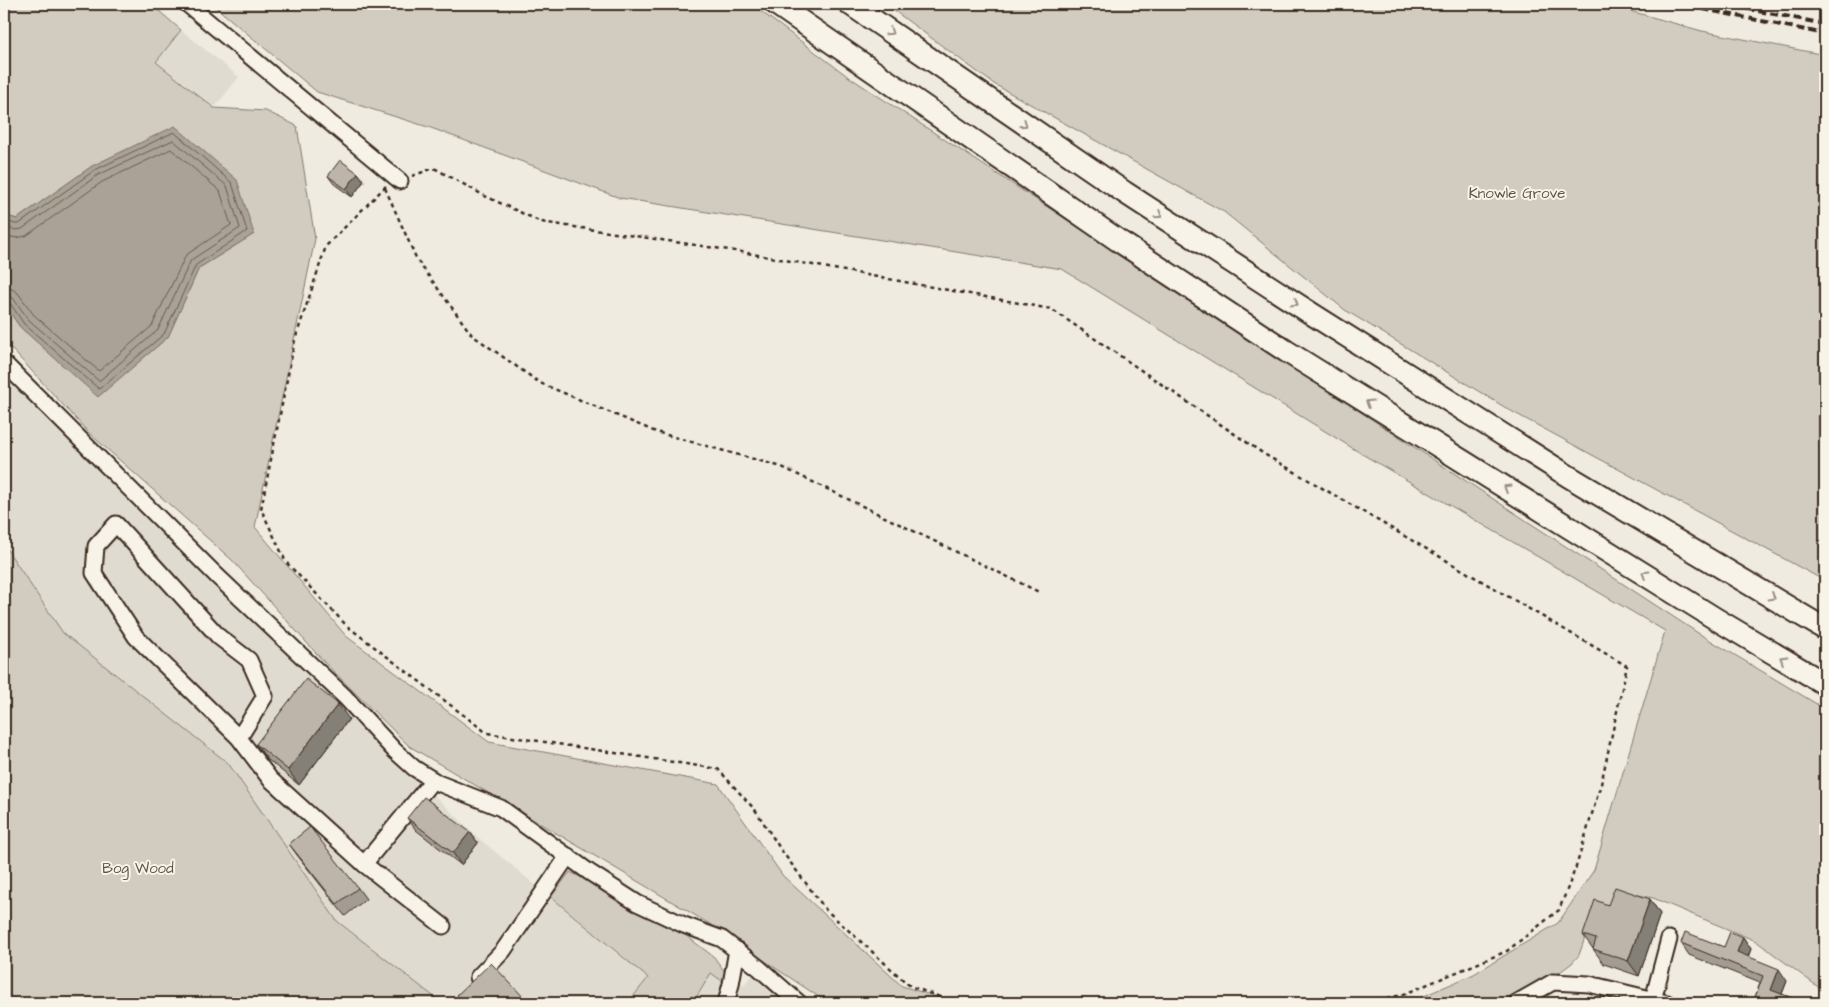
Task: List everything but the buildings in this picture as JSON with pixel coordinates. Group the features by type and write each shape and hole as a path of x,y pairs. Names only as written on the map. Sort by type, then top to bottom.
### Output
{"highway":[{"path":"776,4 1119,242 1286,351 1716,619 1825,684"},
{"path":"850,4 1124,192 1304,309 1568,476 1825,629"}],"lane":[{"path":"186,4 400,181"},
{"path":"4,363 216,575 346,697 394,750 414,768 433,780 501,808 637,902 684,925 722,939 799,1003"},
{"path":"240,738 265,696 249,660 219,637 116,524 96,546 94,572 136,638 240,738 270,779 364,864 444,926"},
{"path":"364,864 433,780"},
{"path":"470,985 503,951 568,856"},
{"path":"1516,1003 1553,982 1589,984 1660,1002 1669,939"},
{"path":"726,1003 736,950"}],"path":[{"path":"956,1003 910,986 826,910 781,850 756,811 718,769 487,733 347,626 286,562 261,509 295,340 326,246 384,186 434,168 485,196 541,222 742,252 1051,310 1264,454 1626,666 1601,784 1576,867 1559,910 1507,951 1402,995 1364,1003"},
{"path":"384,186 417,260 472,336 540,383 656,432 782,467 1039,592"}],"shaded area":[{"path":"181,30 239,77 214,108 156,62"},
{"path":"4,377 219,589 482,841 648,978 628,1003 442,1003 337,921 228,763 63,633 4,545"},
{"path":"711,973 722,981 742,986 755,973 785,1003 693,1003"}],"green space":[{"path":"4,4 151,4 181,30 156,62 214,108 266,111 297,126 315,239 255,527 346,636 489,742 718,784 783,876 902,986 956,1003 828,1003 708,923 409,746 325,663 232,560 89,433 4,341 4,304 20,327 98,396 168,337 199,268 254,234 92,166 17,219 4,215"},
{"path":"212,4 751,4 846,75 1698,633 1825,709 1825,992 1756,941 1653,898 1619,891 1585,938 1579,955 1572,963 1548,981 1510,1003 1402,1003 1417,999 1474,974 1558,923 1594,870 1665,631 1362,454 1062,269 620,198 431,128 317,92"},
{"name":"Knowle Grove","path":"885,4 1605,4 1702,31 1825,55 1825,581 1511,411 1345,310 1224,212 994,84"},
{"name":"Bog Wood","path":"4,545 63,633 228,763 337,921 442,1003 4,1003"},
{"path":"570,872 610,891 684,934 714,957 725,972 722,981 711,973 693,1003 628,1003 648,978 551,897"}],"water":[{"path":"175,126 237,180 254,234 199,268 168,337 98,397 20,327 4,304 4,215 17,219 92,166"}],"railway":[{"path":"1679,4 1825,34"},
{"path":"1723,4 1825,24"}]}
